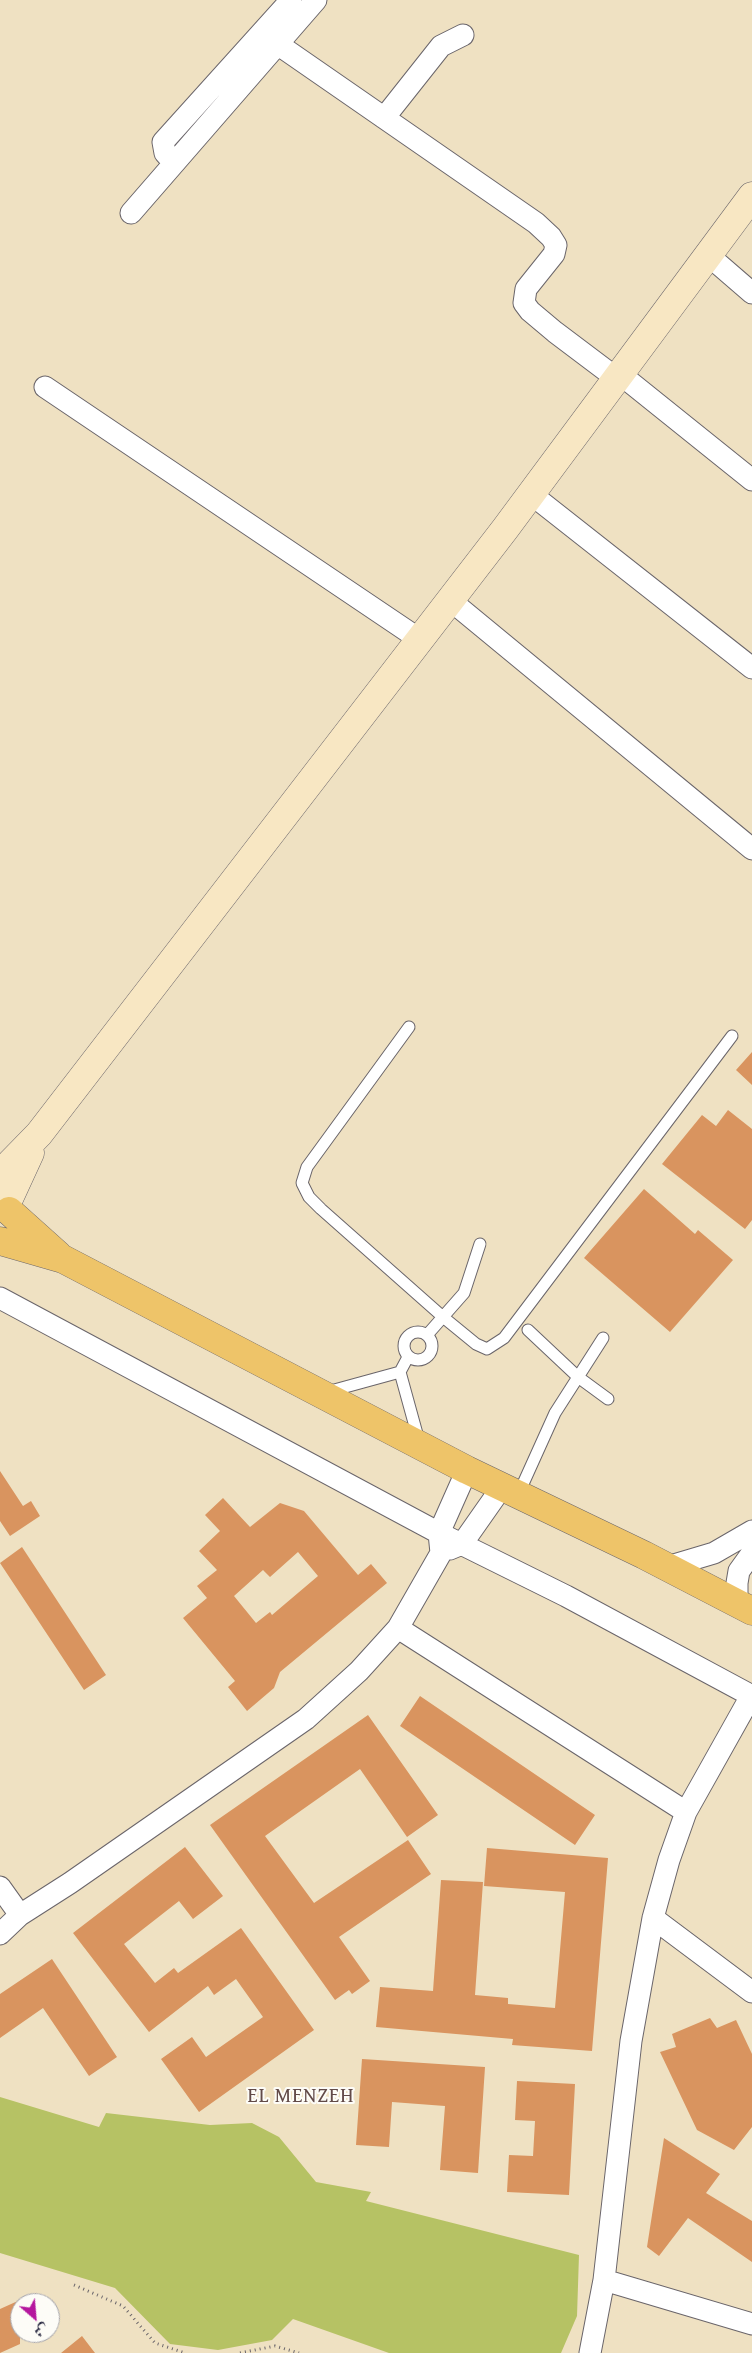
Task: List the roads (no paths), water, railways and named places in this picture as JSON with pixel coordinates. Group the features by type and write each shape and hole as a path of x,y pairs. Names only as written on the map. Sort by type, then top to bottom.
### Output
{"main road":[{"path":"4,1210 63,1259"},
{"path":"0,1241 63,1259 467,1470 668,1567 748,1608"}],"street":[{"path":"174,163 165,153 163,142 290,0"},
{"path":"131,213 276,43 316,0"},
{"path":"384,118 441,46 463,35"},
{"path":"276,43 536,223 556,245 554,254 526,288 524,303 530,311 555,332 618,376 752,480"},
{"path":"0,1174 39,1134 450,600 752,196"},
{"path":"708,255 752,293"},
{"path":"45,387 420,639"},
{"path":"531,494 752,668"},
{"path":"450,600 752,849"},
{"path":"4,1210 39,1134"},
{"path":"0,1298 440,1543 462,1544 566,1596 752,1696 686,1812 669,1860 653,1918 632,2042 604,2280 590,2353"},
{"path":"0,1934 20,1915 70,1883 306,1719 359,1671 398,1628 440,1543 467,1470"},
{"path":"462,1544 510,1491"},
{"path":"668,1567 714,1553 752,1531"},
{"path":"748,1608 736,1583 739,1571 752,1553"},
{"path":"398,1628 686,1812"},
{"path":"0,1887 20,1915"},
{"path":"653,1918 752,1992"},
{"path":"604,2280 752,2324"}],"lane":[{"path":"409,1027 307,1167 302,1182 309,1196 320,1209 442,1317 476,1344 487,1348 504,1338 732,1036"},
{"path":"427,1335 464,1293 480,1244"},
{"path":"528,1330 578,1377 608,1400"},
{"path":"415,1332 427,1335 432,1347 426,1358 414,1360 408,1357 403,1345 405,1339 415,1332"},
{"path":"510,1491 555,1413 603,1338"},
{"path":"408,1357 400,1372 420,1446"},
{"path":"321,1394 400,1372"}],"district":[{"name":"EL MENZEH","path":"301,2097"}]}
